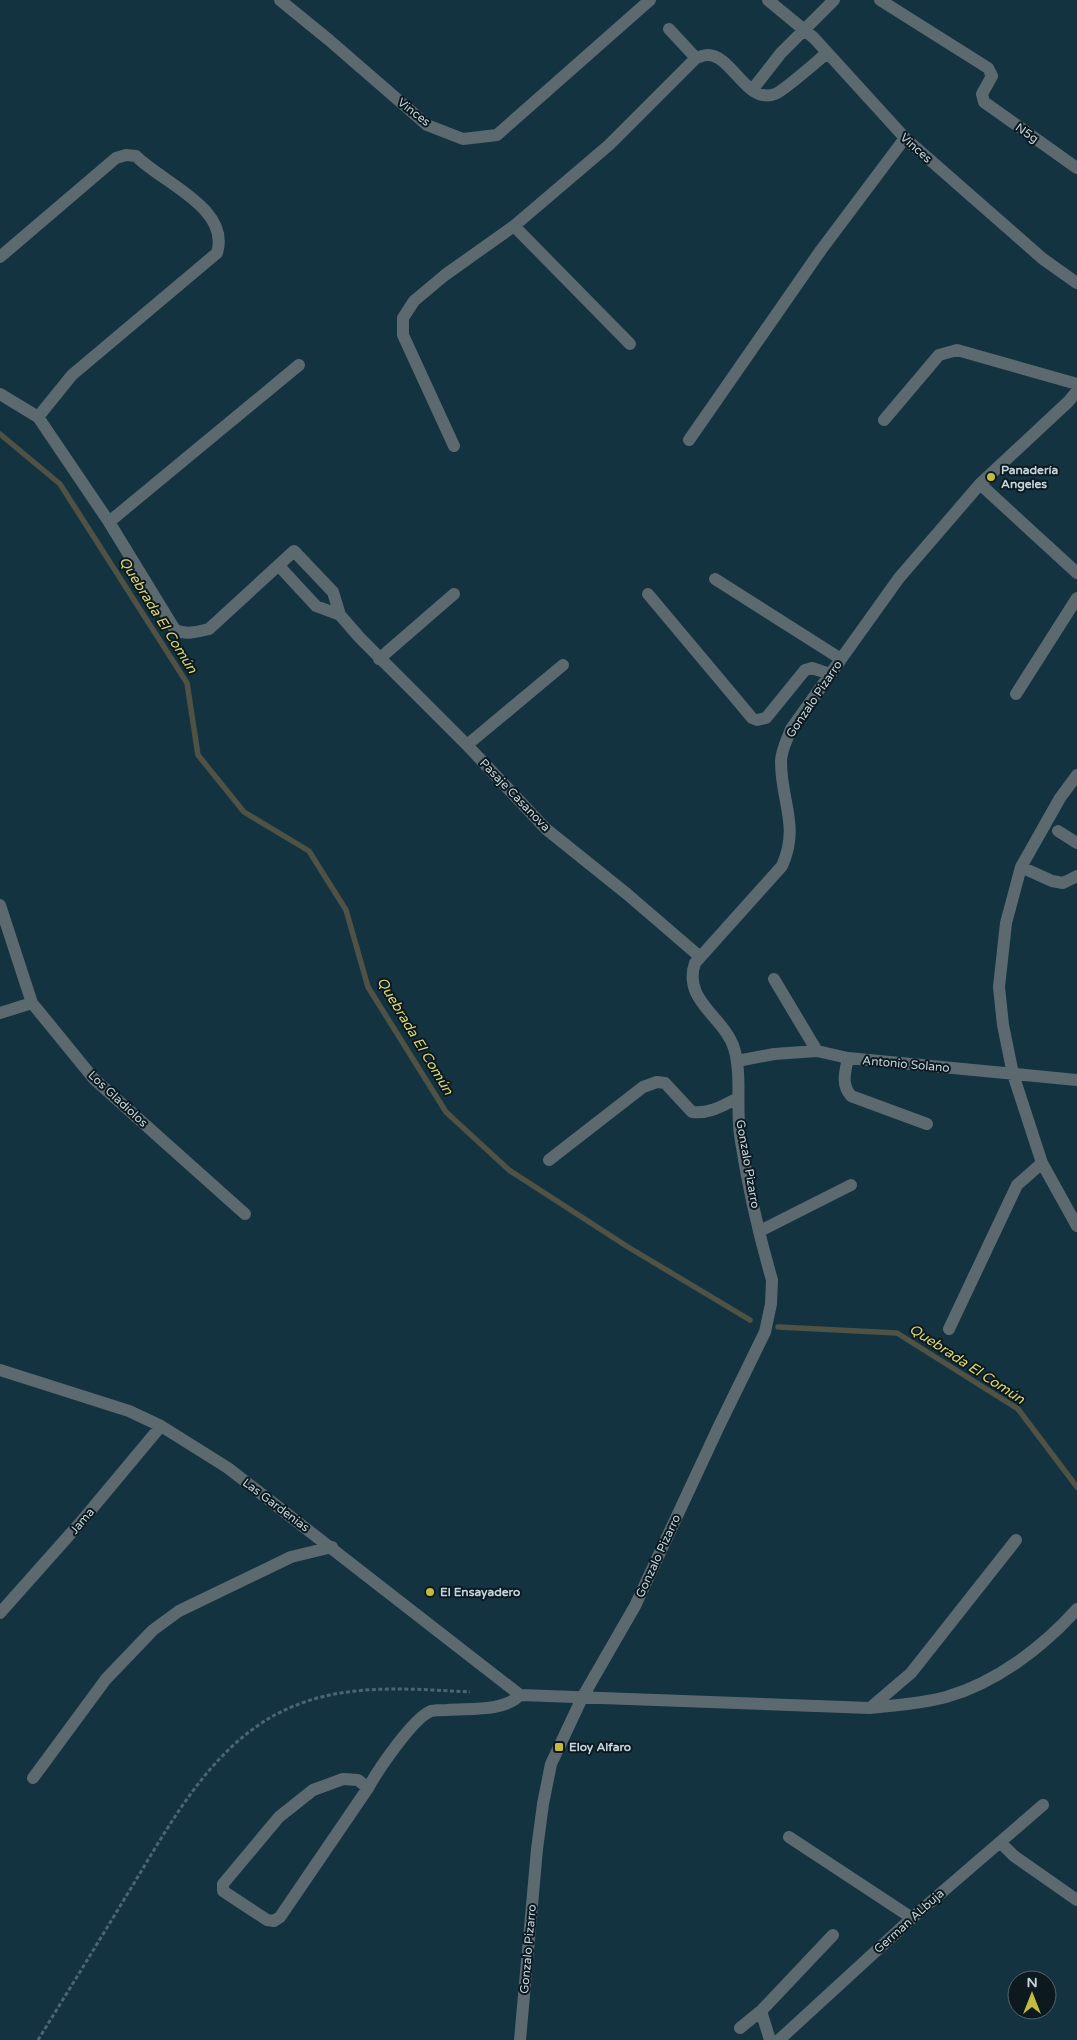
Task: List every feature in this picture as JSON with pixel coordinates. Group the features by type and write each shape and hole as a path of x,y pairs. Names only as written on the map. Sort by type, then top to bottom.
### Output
{"street":[{"name":"Vinces","path":"280,0 427,125 463,139 497,135 650,0"},
{"name":"Vinces","path":"768,0 804,28 905,138 1043,259 1077,283"},
{"path":"752,90 780,53 834,0"},
{"name":"N5g","path":"880,0 988,68 992,76 982,94 984,102 1077,168"},
{"path":"668,30 696,58"},
{"path":"454,446 403,335 403,318 414,300 445,275 514,226 609,145 696,58 707,55 718,58 752,90 764,96 776,94 827,53"},
{"path":"689,440 821,250 905,138"},
{"path":"0,257 116,158 126,155 136,156 203,207 220,236 217,253 72,375 38,417"},
{"path":"514,226 630,344"},
{"path":"884,420 939,355 947,351 957,350 1077,384"},
{"path":"109,522 299,365"},
{"path":"0,394 38,417 109,522 175,630 181,632 209,629 279,566 294,550 333,592 342,617"},
{"name":"Gonzalo Pizarro","path":"520,2040 542,1804 551,1764 582,1698 635,1606 765,1332 772,1304 772,1280 740,1134 737,1061 734,1047 728,1036 699,998 693,986 692,971 699,956 782,866 788,852 791,830 782,779 781,761 783,748 791,729 899,578 980,484 1074,398"},
{"path":"980,484 1077,574"},
{"path":"279,566 316,606 342,617"},
{"path":"715,579 841,659"},
{"path":"379,659 454,594"},
{"path":"648,594 752,718 758,720 766,718 804,670 812,668 830,674"},
{"path":"1016,694 1077,598"},
{"name":"Pasaje Casanova","path":"342,617 379,659 467,745 546,830 627,894 699,956"},
{"path":"467,745 563,665"},
{"path":"1077,775 1060,798 1021,867 1006,923 998,987 1003,1026 1013,1074 1042,1163 1077,1226"},
{"path":"1058,831 1077,843"},
{"path":"1021,867 1052,881 1063,882 1077,876"},
{"name":"Los Gladiolos","path":"0,905 32,1002 94,1079 245,1214"},
{"path":"774,979 817,1051"},
{"path":"0,1013 32,1002"},
{"name":"Antonio Solano","path":"737,1061 774,1054 817,1051 848,1058 1077,1080"},
{"path":"848,1058 843,1080 846,1090 851,1096 928,1124"},
{"path":"549,1160 643,1087 657,1082 665,1083 692,1112 704,1114 738,1098"},
{"path":"949,1328 1017,1185 1042,1163"},
{"path":"760,1231 851,1185"},
{"name":"Las Gardenias","path":"0,1370 129,1411 161,1426 228,1468 520,1695"},
{"name":"Jama","path":"0,1613 80,1523 161,1426"},
{"path":"870,1708 911,1673 1016,1540"},
{"path":"33,1778 106,1679 153,1630 179,1611 291,1557 332,1548"},
{"path":"368,1788 358,1780 343,1779 313,1790 279,1817 222,1884 223,1891 268,1920 274,1921 280,1917 368,1788 376,1774 416,1722 432,1711 498,1706 514,1702 520,1695 870,1708 946,1697 982,1684 1012,1666 1042,1643 1077,1608"},
{"name":"German ALbuja","path":"778,2040 912,1918 1043,1805"},
{"path":"789,1837 912,1918"},
{"path":"1000,1842 1014,1856 1077,1900"},
{"path":"740,2028 761,2011 833,1935"},
{"path":"761,2011 770,2040"}],"path":[{"path":"38,2040 177,1814 209,1772 234,1745 260,1725 293,1706 328,1695 366,1690 408,1689 474,1692"}],"waterway":[{"name":"Quebrada El Común","path":"0,434 60,484 187,683 198,755 244,812 309,851 346,910 368,987 446,1112 509,1170 628,1247 750,1320"},
{"name":"Quebrada El Común","path":"778,1327 897,1333 1018,1409 1077,1487"}],"place":[{"name":"Panadería Angeles","path":"991,477"},
{"name":"El Ensayadero","path":"430,1592"},
{"name":"Eloy Alfaro","path":"559,1747"}]}
